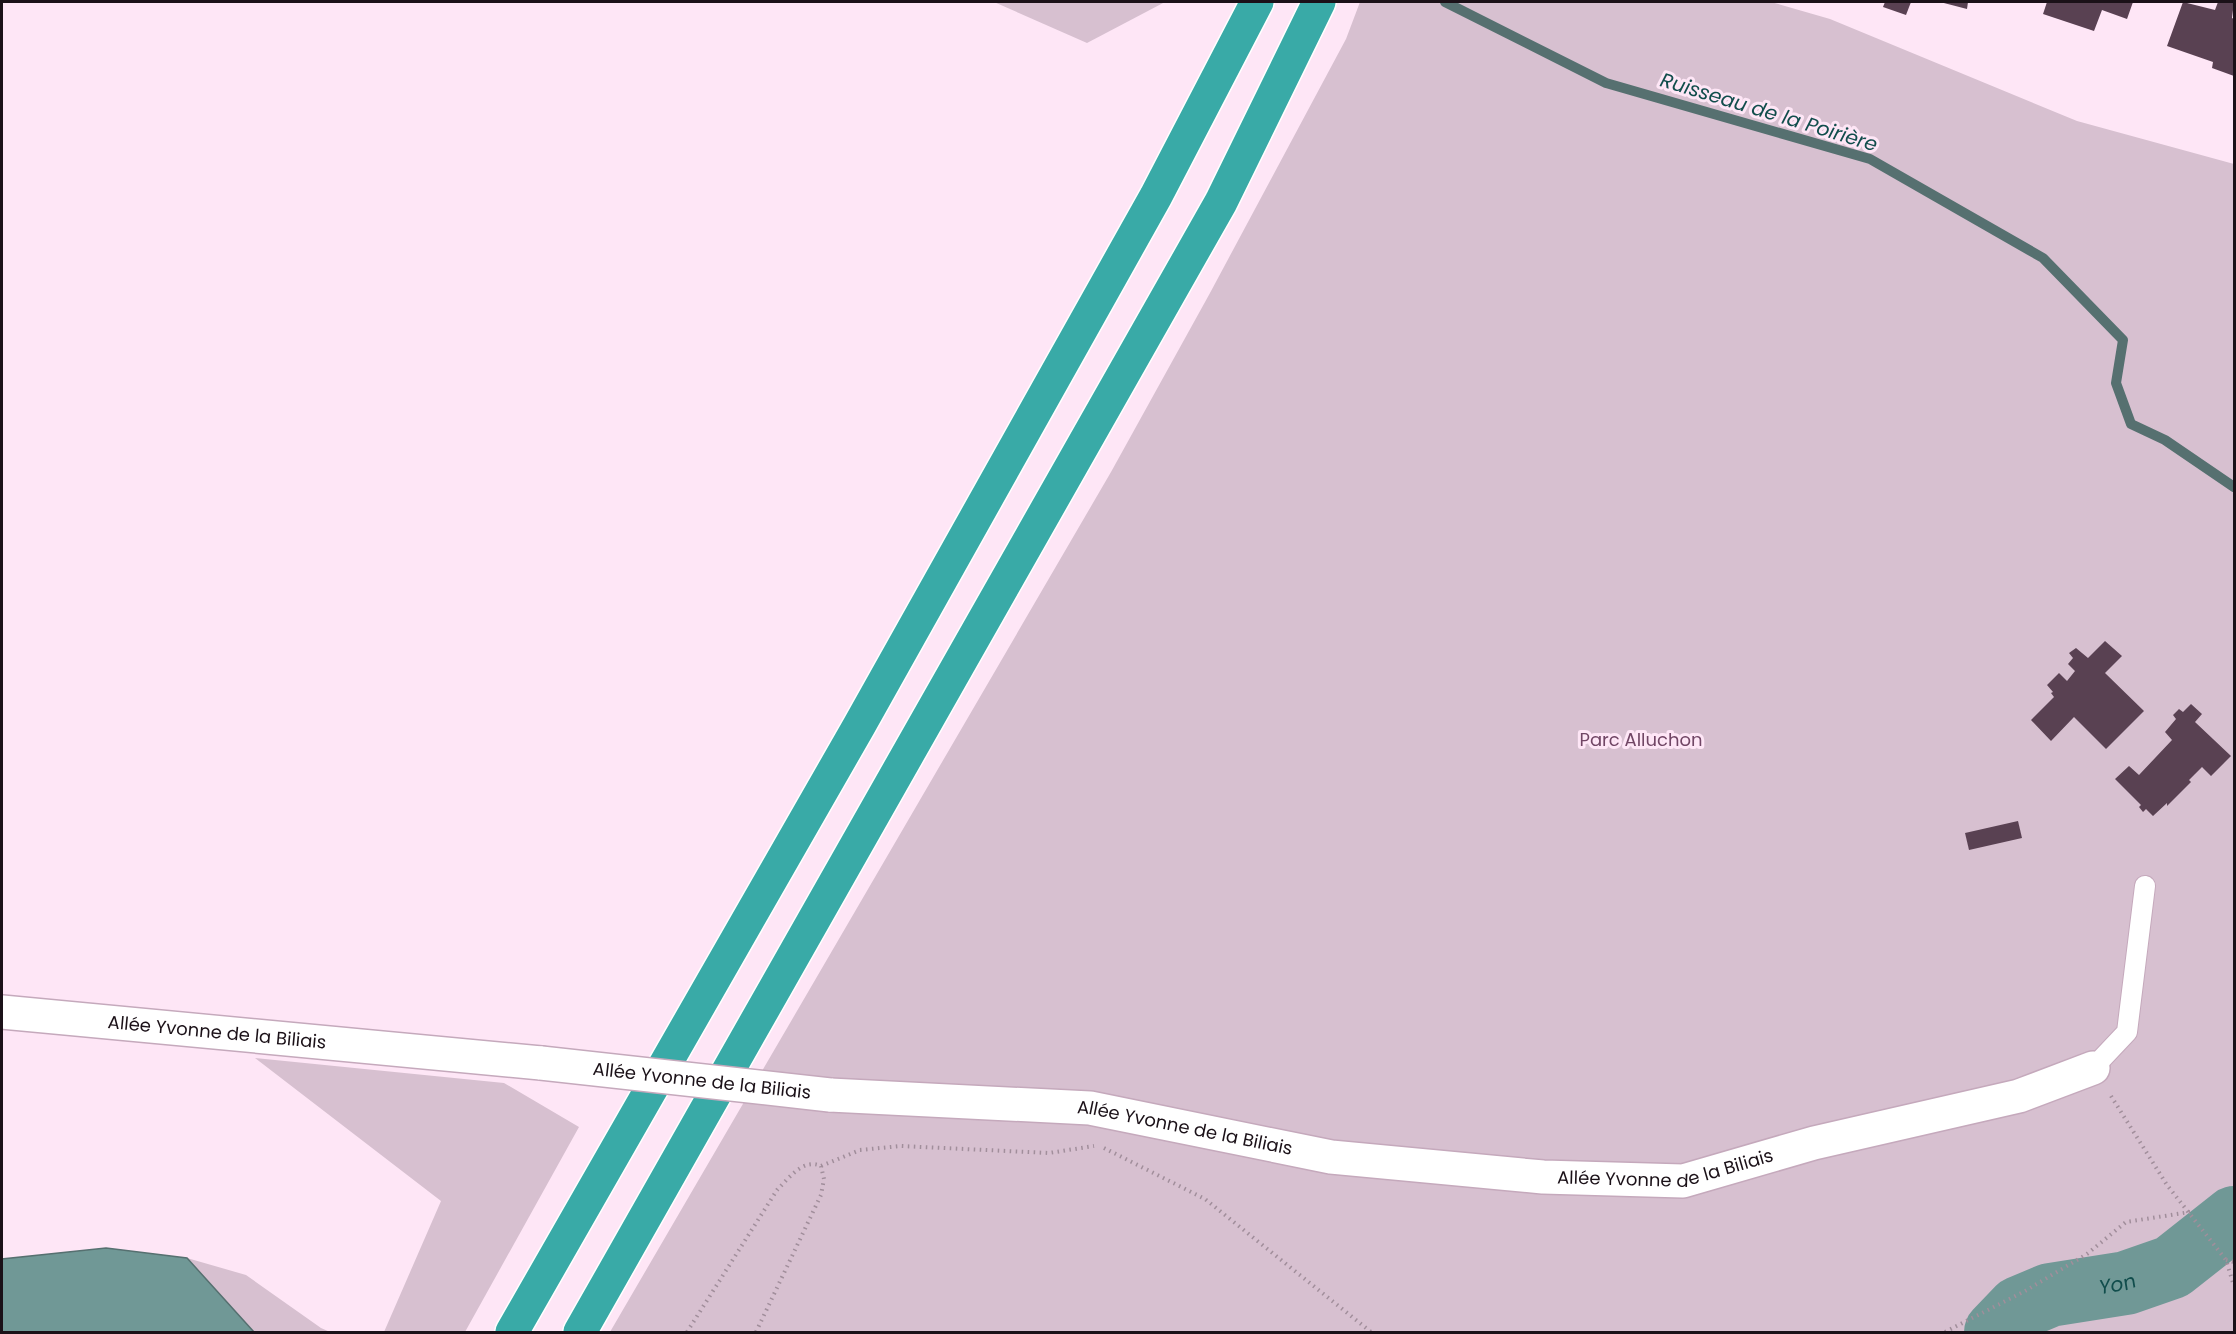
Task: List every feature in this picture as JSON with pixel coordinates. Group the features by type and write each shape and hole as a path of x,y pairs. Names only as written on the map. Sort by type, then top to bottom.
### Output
{"highway":[{"path":"512,1332 859,726 1156,196 1257,2"},
{"path":"580,1332 1221,202 1319,2"}],"street":[{"name":"Allée Yvonne de la Biliais","path":"2,1012 541,1063 830,1095 1090,1108 1331,1157 1543,1177 1683,1181 1814,1143 2019,1096 2093,1068"}],"lane":[{"path":"2093,1068 2127,1032 2145,886"}],"path":[{"path":"2093,1068 2168,1185 2226,1260 2235,1286"},
{"path":"687,1332 777,1190 804,1165 814,1163 822,1166 860,1150 901,1146 1049,1152 1098,1145 1205,1199 1371,1332"},
{"path":"756,1332 821,1195 824,1179 822,1166"},
{"path":"1945,1332 2025,1291 2086,1254 2127,1222 2190,1212"},
{"path":"2226,1260 2235,1262"}],"green space":[{"path":"994,2 1165,2 1087,43"},
{"name":"Parc Alluchon","path":"1360,2 1771,2 1830,19 2077,121 2234,164 2234,1332 610,1332 1111,472 1346,39"},
{"path":"255,1058 504,1083 579,1127 465,1332 384,1332 441,1201"},
{"path":"187,1258 246,1275 330,1332 254,1332"}],"shaded area":[{"path":"106,1248 187,1258 254,1332 2,1332 2,1259"}],"building":[{"path":"1885,2 1911,2 1906,15 1883,7"},
{"path":"1940,2 1968,2 1967,9"},
{"path":"2047,2 2133,2 2127,19 2102,10 2094,31 2043,14"},
{"path":"2183,2 2215,10 2218,2 2234,2 2232,18 2234,19 2234,76 2212,68 2213,62 2167,46"},
{"path":"2105,641 2122,656 2105,673 2144,711 2106,749 2074,717 2051,741 2031,720 2054,697 2047,685 2059,673 2067,681 2075,671 2068,664 2073,658 2069,653 2076,648 2088,658"},
{"path":"2191,704 2202,714 2195,722 2231,756 2211,776 2202,767 2189,780 2191,782 2167,806 2167,803 2153,816 2146,809 2143,812 2139,807 2141,805 2115,779 2129,766 2139,775 2172,740 2165,732 2176,719 2173,715 2179,709 2183,712"},
{"path":"2018,821 2022,838 1969,850 1965,833"}],"waterway":[{"name":"Ruisseau de la Poirière","path":"1445,2 1606,83 1870,159 2043,258 2123,340 2116,383 2131,424 2165,440 2234,487"},
{"name":"Yon","path":"1996,1332 2019,1308 2050,1295 2126,1283 2172,1267 2234,1218"}]}
